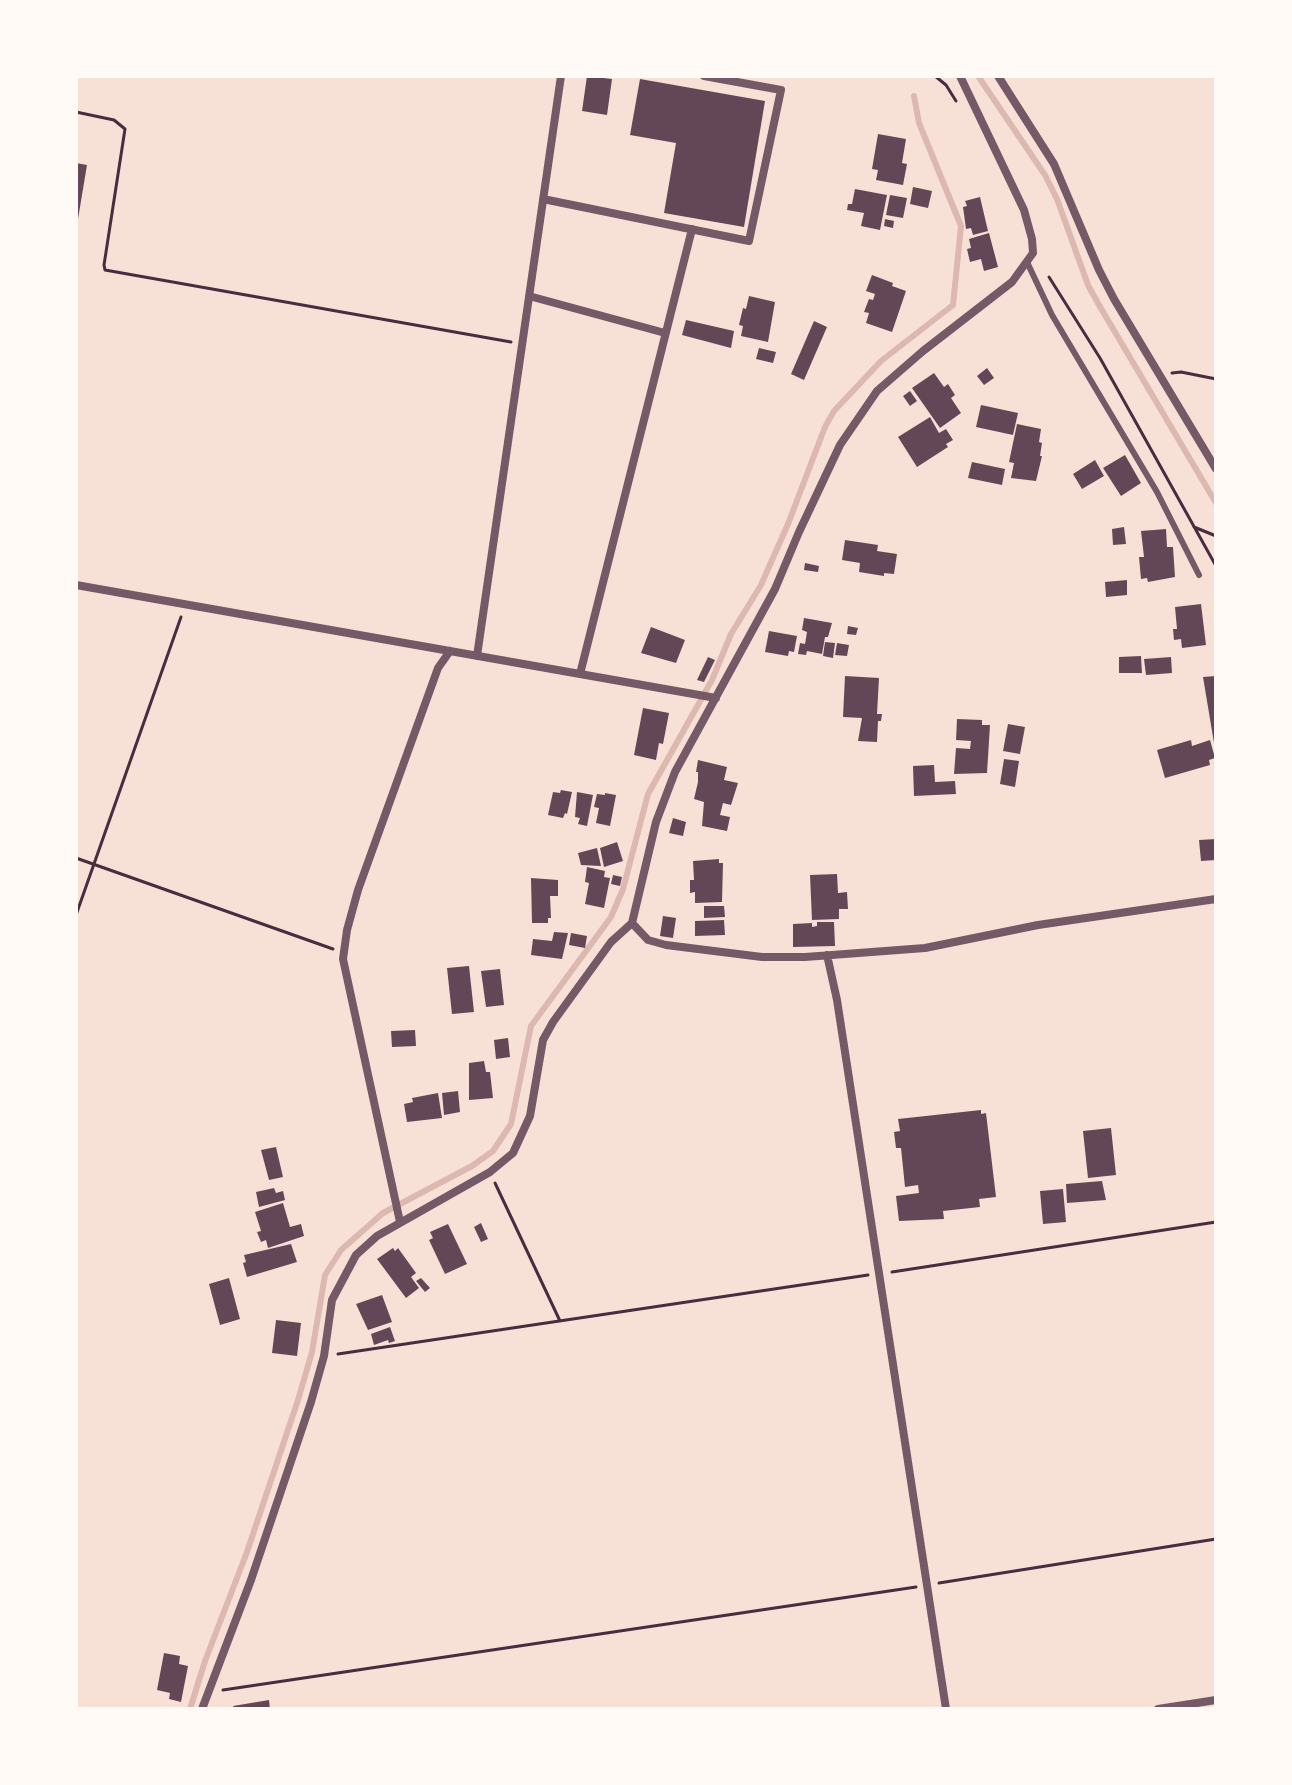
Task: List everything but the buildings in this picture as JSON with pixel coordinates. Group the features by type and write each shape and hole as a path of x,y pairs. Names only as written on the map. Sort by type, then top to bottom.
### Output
{"street":[{"path":"477,656 559,76"},
{"path":"543,199 749,241 781,90 736,78 704,76"},
{"path":"202,1709 251,1580 324,1356 332,1300 356,1255 377,1236 490,1172 513,1153 530,1116 543,1040 611,942 632,923 656,822 675,772 775,589 840,445 877,391 1012,282 1033,253 1024,210 960,76"},
{"path":"998,76 1054,164 1099,270 1216,469"},
{"path":"580,674 692,229"},
{"path":"529,296 665,333"},
{"path":"76,585 716,698"},
{"path":"400,1222 344,953 358,890 438,668 450,651"},
{"path":"632,923 648,940 666,945 762,957 805,957 925,948 1038,925 1216,899"},
{"path":"827,955 837,1000 946,1709"},
{"path":"1158,1709 1216,1700"}],"lane":[{"path":"1027,262 1052,315 1157,492 1199,575"}],"path":[{"path":"76,112 114,120 125,129 105,270 522,344"},
{"path":"1048,275 1100,358 1216,566"},
{"path":"1161,377 1181,372 1216,379"},
{"path":"1194,527 1216,536"},
{"path":"76,915 185,606"},
{"path":"76,858 344,953"},
{"path":"490,1172 560,1321"},
{"path":"324,1356 1216,1222"},
{"path":"207,1692 1216,1539"}],"waterway":[{"path":"978,76 1045,175 1057,199 1088,285 1216,503"},
{"path":"190,1709 298,1400 312,1352 325,1275 341,1250 383,1213 472,1166 493,1151 511,1124 531,1026 611,917 623,889 648,794 712,680 731,634 761,585 825,427 834,411 881,361 953,305 961,226 919,123 914,96"}]}
